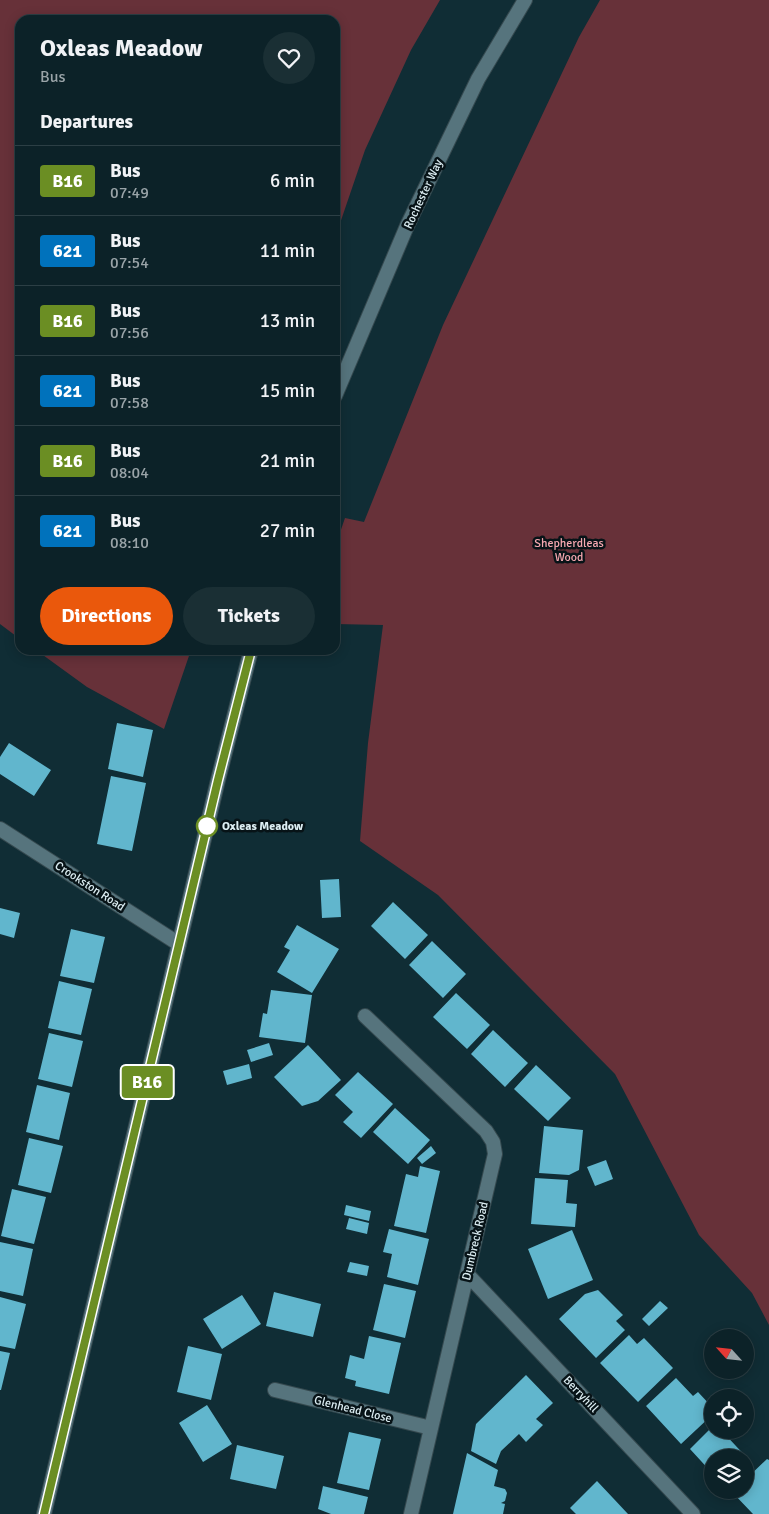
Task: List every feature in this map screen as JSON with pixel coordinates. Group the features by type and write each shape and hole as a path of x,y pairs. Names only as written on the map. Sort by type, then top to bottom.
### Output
{"street":[{"name":"Rochester Way","path":"340,384 415,209 478,79 525,0"},
{"path":"44,1514 249,655"},
{"name":"Crookston Road","path":"0,828 179,944"},
{"name":"Dumbreck Road","path":"365,1016 486,1131 493,1142 495,1154 411,1514"},
{"name":"Berryhill","path":"467,1274 693,1514"},
{"name":"Glenhead Close","path":"276,1390 431,1428"}],"green space":[{"path":"0,0 440,0 411,50 365,150 340,223 340,15 15,15 15,635 0,624"},
{"name":"Shepherdleas Wood","path":"600,0 769,0 769,1325 752,1293 699,1235 615,1074 438,895 360,841 368,743 383,625 340,624 340,532 345,518 364,522 443,325 579,37"},
{"path":"43,655 189,655 164,729 87,687"}],"building":[{"path":"117,723 153,730 143,777 108,769"},
{"path":"9,743 51,770 34,796 0,774 0,757"},
{"path":"111,776 146,783 132,851 97,844"},
{"path":"339,879 341,917 322,918 320,880"},
{"path":"393,902 428,935 405,959 371,926"},
{"path":"0,908 20,913 14,938 0,934"},
{"path":"297,925 339,949 312,993 277,972 290,950 284,947"},
{"path":"71,929 105,937 94,983 60,976"},
{"path":"432,941 466,974 443,998 409,965"},
{"path":"59,981 92,989 81,1035 48,1028"},
{"path":"271,990 312,995 305,1043 259,1037 263,1013 267,1014"},
{"path":"456,993 490,1025 467,1049 433,1017"},
{"path":"493,1030 528,1063 505,1087 471,1054"},
{"path":"49,1033 83,1041 72,1087 38,1079"},
{"path":"269,1043 273,1055 251,1062 247,1050"},
{"path":"308,1045 341,1080 318,1101 302,1106 274,1077"},
{"path":"249,1064 252,1078 227,1085 223,1071"},
{"path":"536,1065 571,1098 548,1121 514,1089"},
{"path":"358,1072 393,1104 361,1138 343,1122 353,1112 335,1095"},
{"path":"37,1085 70,1093 59,1140 26,1132"},
{"path":"395,1108 430,1140 408,1164 373,1132"},
{"path":"544,1126 583,1130 579,1170 569,1175 539,1173"},
{"path":"29,1138 63,1146 51,1193 18,1185"},
{"path":"431,1146 436,1153 422,1164 417,1158"},
{"path":"606,1160 613,1179 595,1186 587,1167"},
{"path":"420,1166 440,1171 426,1233 394,1226 406,1174 418,1177"},
{"path":"535,1178 568,1180 566,1203 577,1204 575,1227 531,1224"},
{"path":"12,1189 46,1197 34,1244 1,1236"},
{"path":"346,1205 371,1211 369,1221 344,1215"},
{"path":"349,1218 369,1223 367,1234 346,1229"},
{"path":"389,1229 429,1239 418,1285 387,1277 392,1254 383,1252"},
{"path":"572,1230 593,1280 548,1299 528,1249"},
{"path":"0,1242 33,1249 23,1296 0,1291"},
{"path":"350,1262 369,1266 367,1276 347,1272"},
{"path":"384,1284 416,1291 405,1338 373,1330"},
{"path":"598,1290 623,1315 616,1321 625,1330 596,1358 559,1319 585,1294"},
{"path":"274,1292 321,1304 313,1337 266,1326"},
{"path":"242,1295 261,1324 222,1349 203,1319"},
{"path":"0,1297 26,1304 15,1349 0,1346"},
{"path":"660,1301 668,1308 649,1326 642,1319"},
{"path":"629,1335 637,1344 644,1338 673,1368 638,1402 600,1363"},
{"path":"369,1336 401,1343 389,1394 355,1386 356,1381 345,1378 350,1355 364,1359"},
{"path":"188,1346 222,1354 211,1400 177,1392"},
{"path":"0,1351 10,1353 1,1390 0,1390"},
{"path":"526,1375 553,1403 536,1419 543,1425 526,1442 519,1434 501,1451 496,1464 471,1451 476,1424"},
{"path":"676,1378 693,1396 698,1392 704,1398 704,1422 681,1444 646,1406"},
{"path":"207,1405 232,1444 203,1462 179,1423"},
{"path":"349,1432 381,1439 369,1490 337,1483"},
{"path":"704,1435 704,1439 729,1439 739,1449 704,1449 704,1464 690,1449"},
{"path":"237,1445 284,1456 276,1489 230,1479"},
{"path":"467,1453 498,1470 494,1486 505,1489 507,1493 505,1501 501,1503 505,1504 503,1514 453,1514"},
{"path":"767,1459 769,1460 769,1514 753,1514 739,1499 754,1499 754,1471"},
{"path":"597,1481 628,1514 576,1514 570,1508"},
{"path":"323,1486 368,1497 364,1514 331,1514 318,1509"}],"bus line":[{"name":"B16","path":"44,1514 218,780 250,655"}],"place":[{"name":"Oxleas Meadow","path":"207,826"}]}
